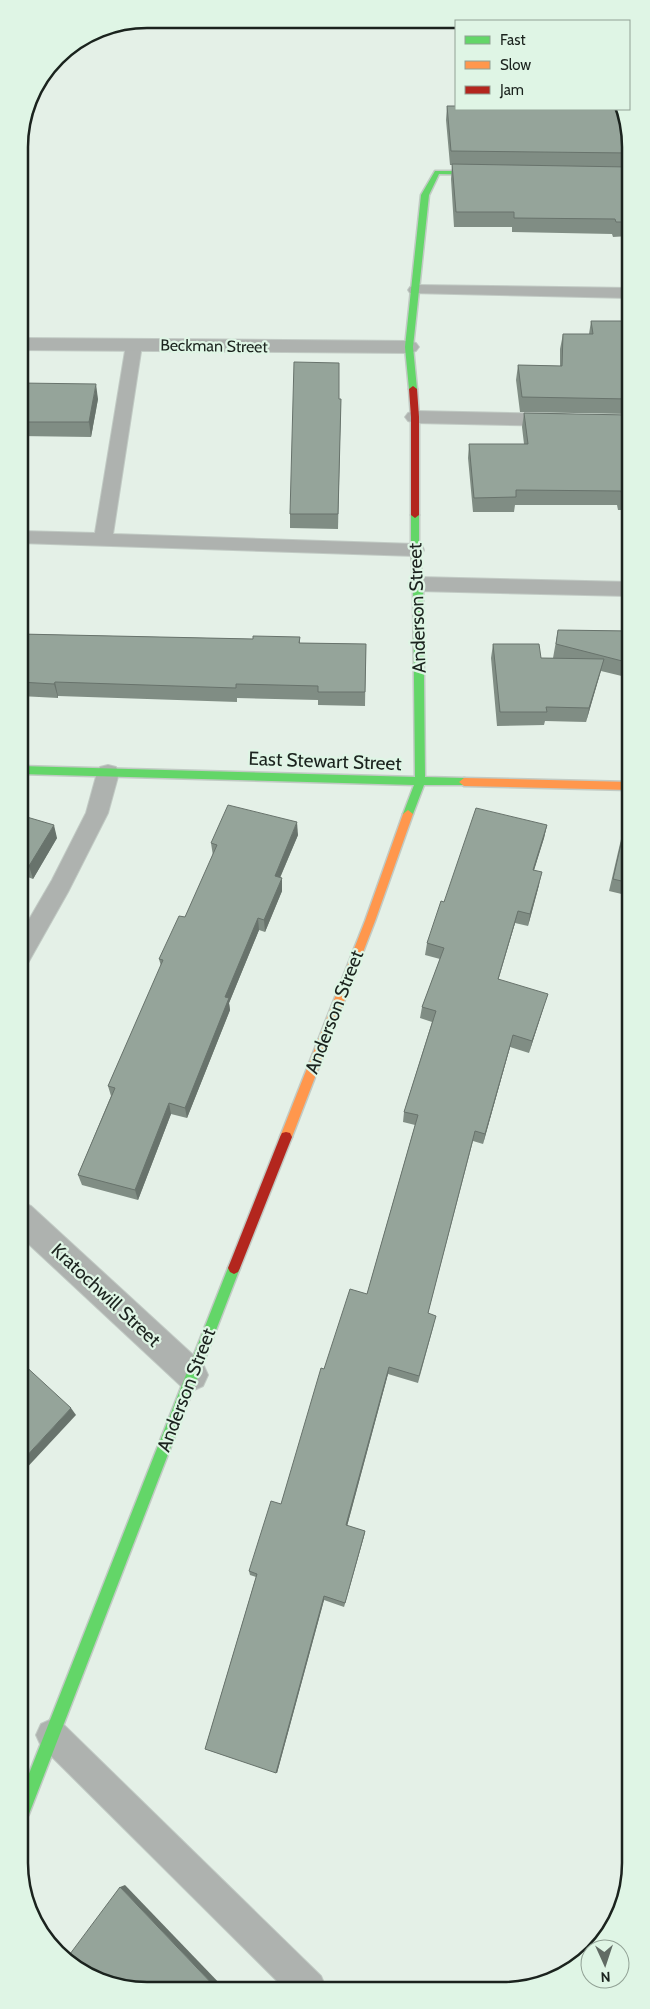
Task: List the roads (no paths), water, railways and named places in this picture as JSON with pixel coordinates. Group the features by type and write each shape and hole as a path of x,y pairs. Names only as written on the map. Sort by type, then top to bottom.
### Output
{"main road":[{"name":"Anderson Street","path":"28,1796 370,920 420,782 418,584 415,550 415,417 409,347 425,195 437,172 495,173"},
{"name":"East Stewart Street","path":"28,770 622,786"}],"street":[{"name":"Beckman Street","path":"28,344 409,347"},
{"path":"415,417 580,420"},
{"name":"Kratochwill Street","path":"28,1223 192,1375"}],"lane":[{"path":"416,290 622,293"},
{"path":"103,540 134,345"},
{"path":"28,538 415,550"},
{"path":"418,584 622,589"},
{"path":"28,942 60,886 97,813 108,773"},
{"path":"52,1735 303,1982"}]}
